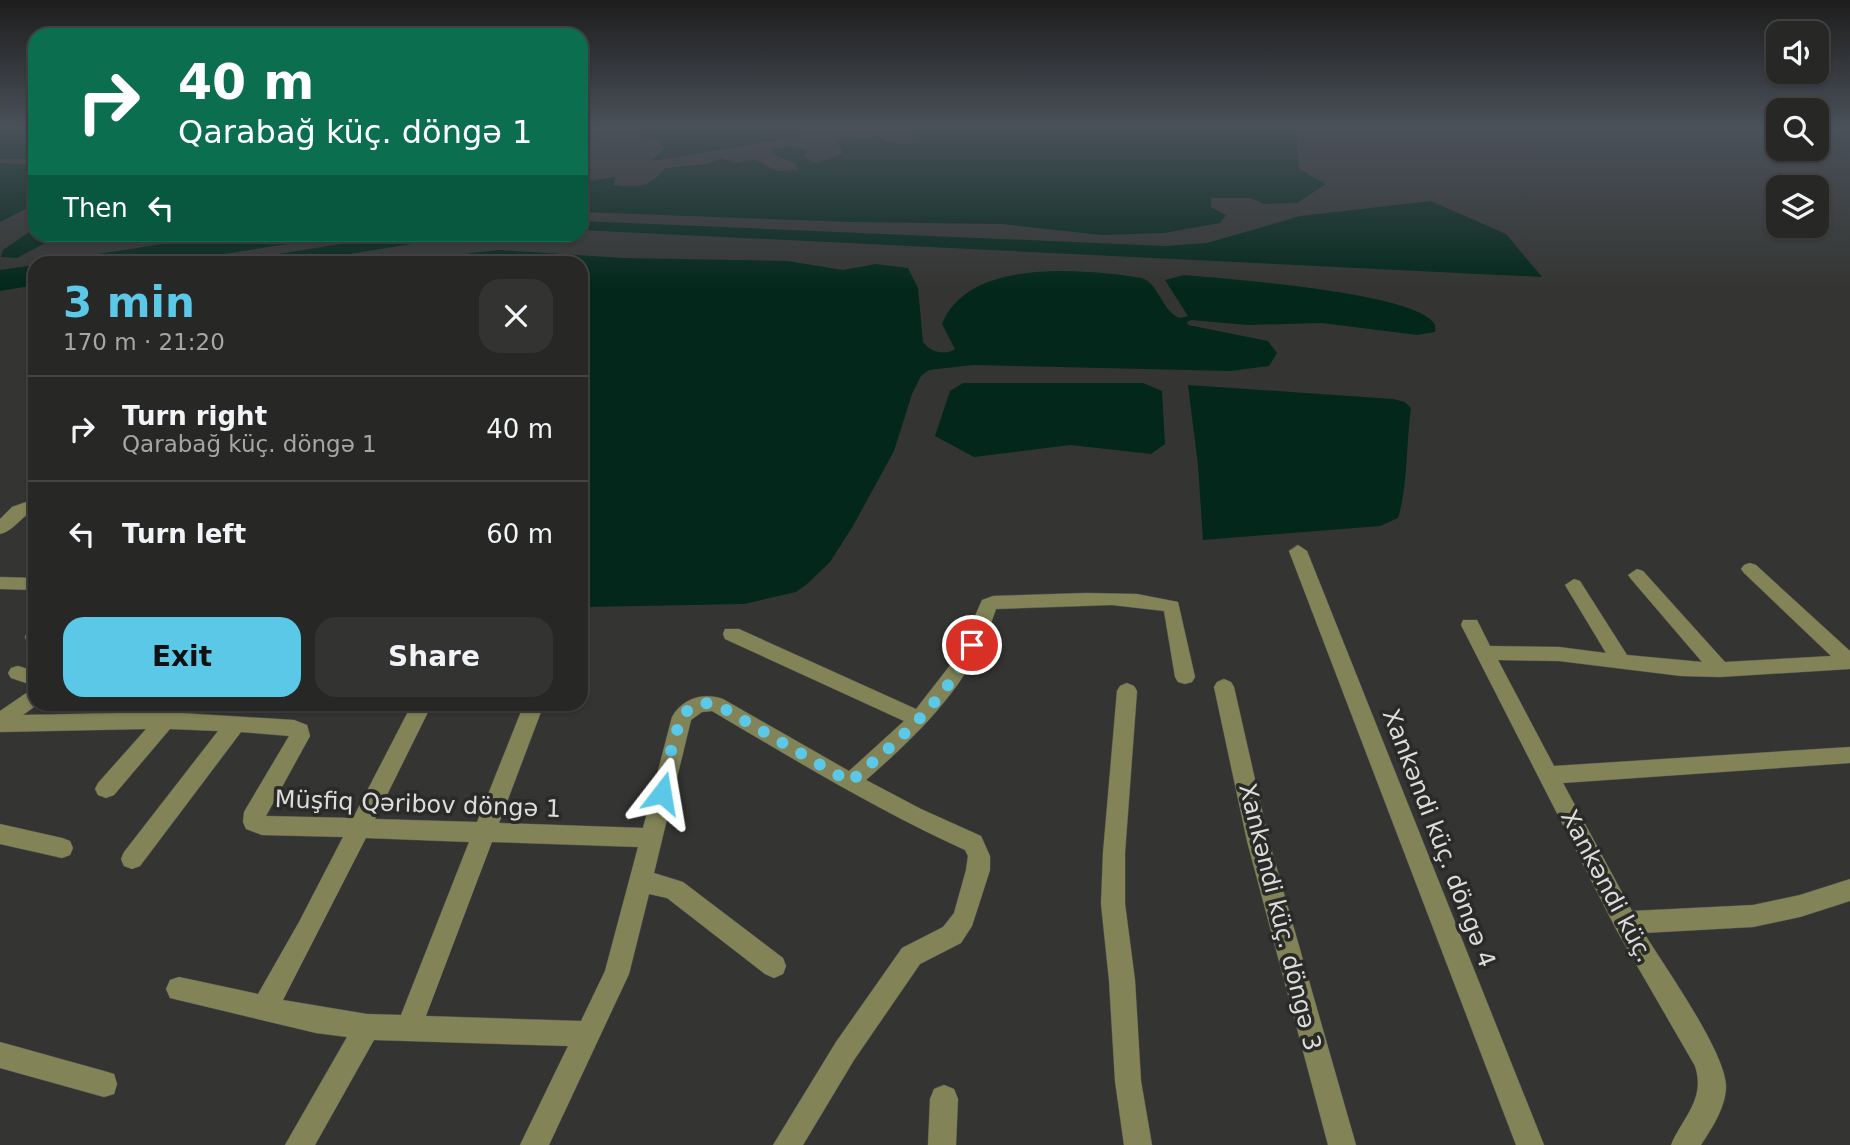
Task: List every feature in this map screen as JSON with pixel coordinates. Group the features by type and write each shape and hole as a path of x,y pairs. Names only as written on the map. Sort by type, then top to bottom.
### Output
{"street":[{"path":"0,528 19,511 28,507"},
{"name":"Xankəndi küç. döngə 4","path":"1298,551 1530,1145"},
{"path":"1750,569 1850,662"},
{"path":"1637,575 1720,670"},
{"path":"0,583 28,584"},
{"path":"1574,585 1620,660"},
{"path":"850,782 897,740 948,685 965,661 988,605 993,602 1131,600 1165,604 1172,607 1175,617 1185,677"},
{"name":"Xankəndi küç.","path":"1470,625 1625,923 1706,1060 1713,1079 1713,1097 1685,1145"},
{"path":"732,634 917,718"},
{"path":"1485,653 1559,654 1681,669 1720,670 1850,662"},
{"name":"Xankəndi küç. döngə 3","path":"1224,687 1258,841 1342,1145"},
{"path":"1127,691 1114,853 1113,904 1122,980 1128,1081 1138,1145"},
{"path":"0,723 28,701"},
{"path":"534,1145 617,974 682,717 691,706 704,702 716,704 913,817 973,843 979,856 978,870 964,918 952,935 911,956 845,1051 787,1145"},
{"path":"264,1009 308,930 418,711"},
{"path":"408,1029 531,711"},
{"path":"106,789 166,720"},
{"name":"Müşfiq Qəribov döngə 1","path":"0,723 166,720 294,728 300,731 300,736 255,812 254,822 262,825 651,838"},
{"path":"132,859 236,723"},
{"path":"1548,775 1850,755"},
{"path":"0,834 62,848"},
{"path":"640,883 660,884 675,890 774,966"},
{"path":"1625,923 1753,916 1850,890"},
{"path":"179,989 316,1020 368,1027 588,1034"},
{"path":"299,1145 368,1027"},
{"path":"0,1055 104,1084"},
{"path":"942,1145 944,1099"}],"shaded area":[{"path":"0,181 28,181 28,208 0,222"},
{"path":"588,181 614,181 614,185 630,186 648,183 1321,181 1326,184 1297,203 1264,204 1249,198 1211,198 1211,207 1226,215 1220,223 1164,233 1102,235 1001,224 851,222 588,212"},
{"path":"1431,201 1506,234 1542,277 588,230 588,221 1165,246 1207,243 1300,216"},
{"path":"28,233 28,242 47,242 17,258 1,257 3,250"},
{"path":"175,242 300,242 211,256 86,256"},
{"path":"353,242 424,242 337,256 266,256"},
{"path":"499,250 623,258 788,261 843,270 876,264 908,268 918,288 923,342 938,352 955,349 942,324 956,302 976,287 1030,272 1090,272 1142,278 1153,286 1169,310 1180,318 1188,316 1165,280 1184,275 1316,289 1355,295 1417,312 1433,322 1435,332 1417,335 1322,323 1247,325 1191,320 1187,322 1188,325 1268,341 1277,353 1269,366 1230,371 973,365 929,370 921,376 912,394 894,451 853,526 830,562 796,592 744,604 588,607 588,256 459,256"},
{"path":"28,266 28,286 0,291 0,270"},
{"path":"963,383 1143,383 1162,391 1165,444 1151,454 1070,445 974,457 935,436 950,391"},
{"path":"1188,385 1405,402 1411,408 1405,479 1398,518 1380,526 1203,540 1198,465"}],"route":[{"path":"662,793 682,717 691,706 704,702 716,704 850,782 897,740 948,685 965,661 972,645"}]}
